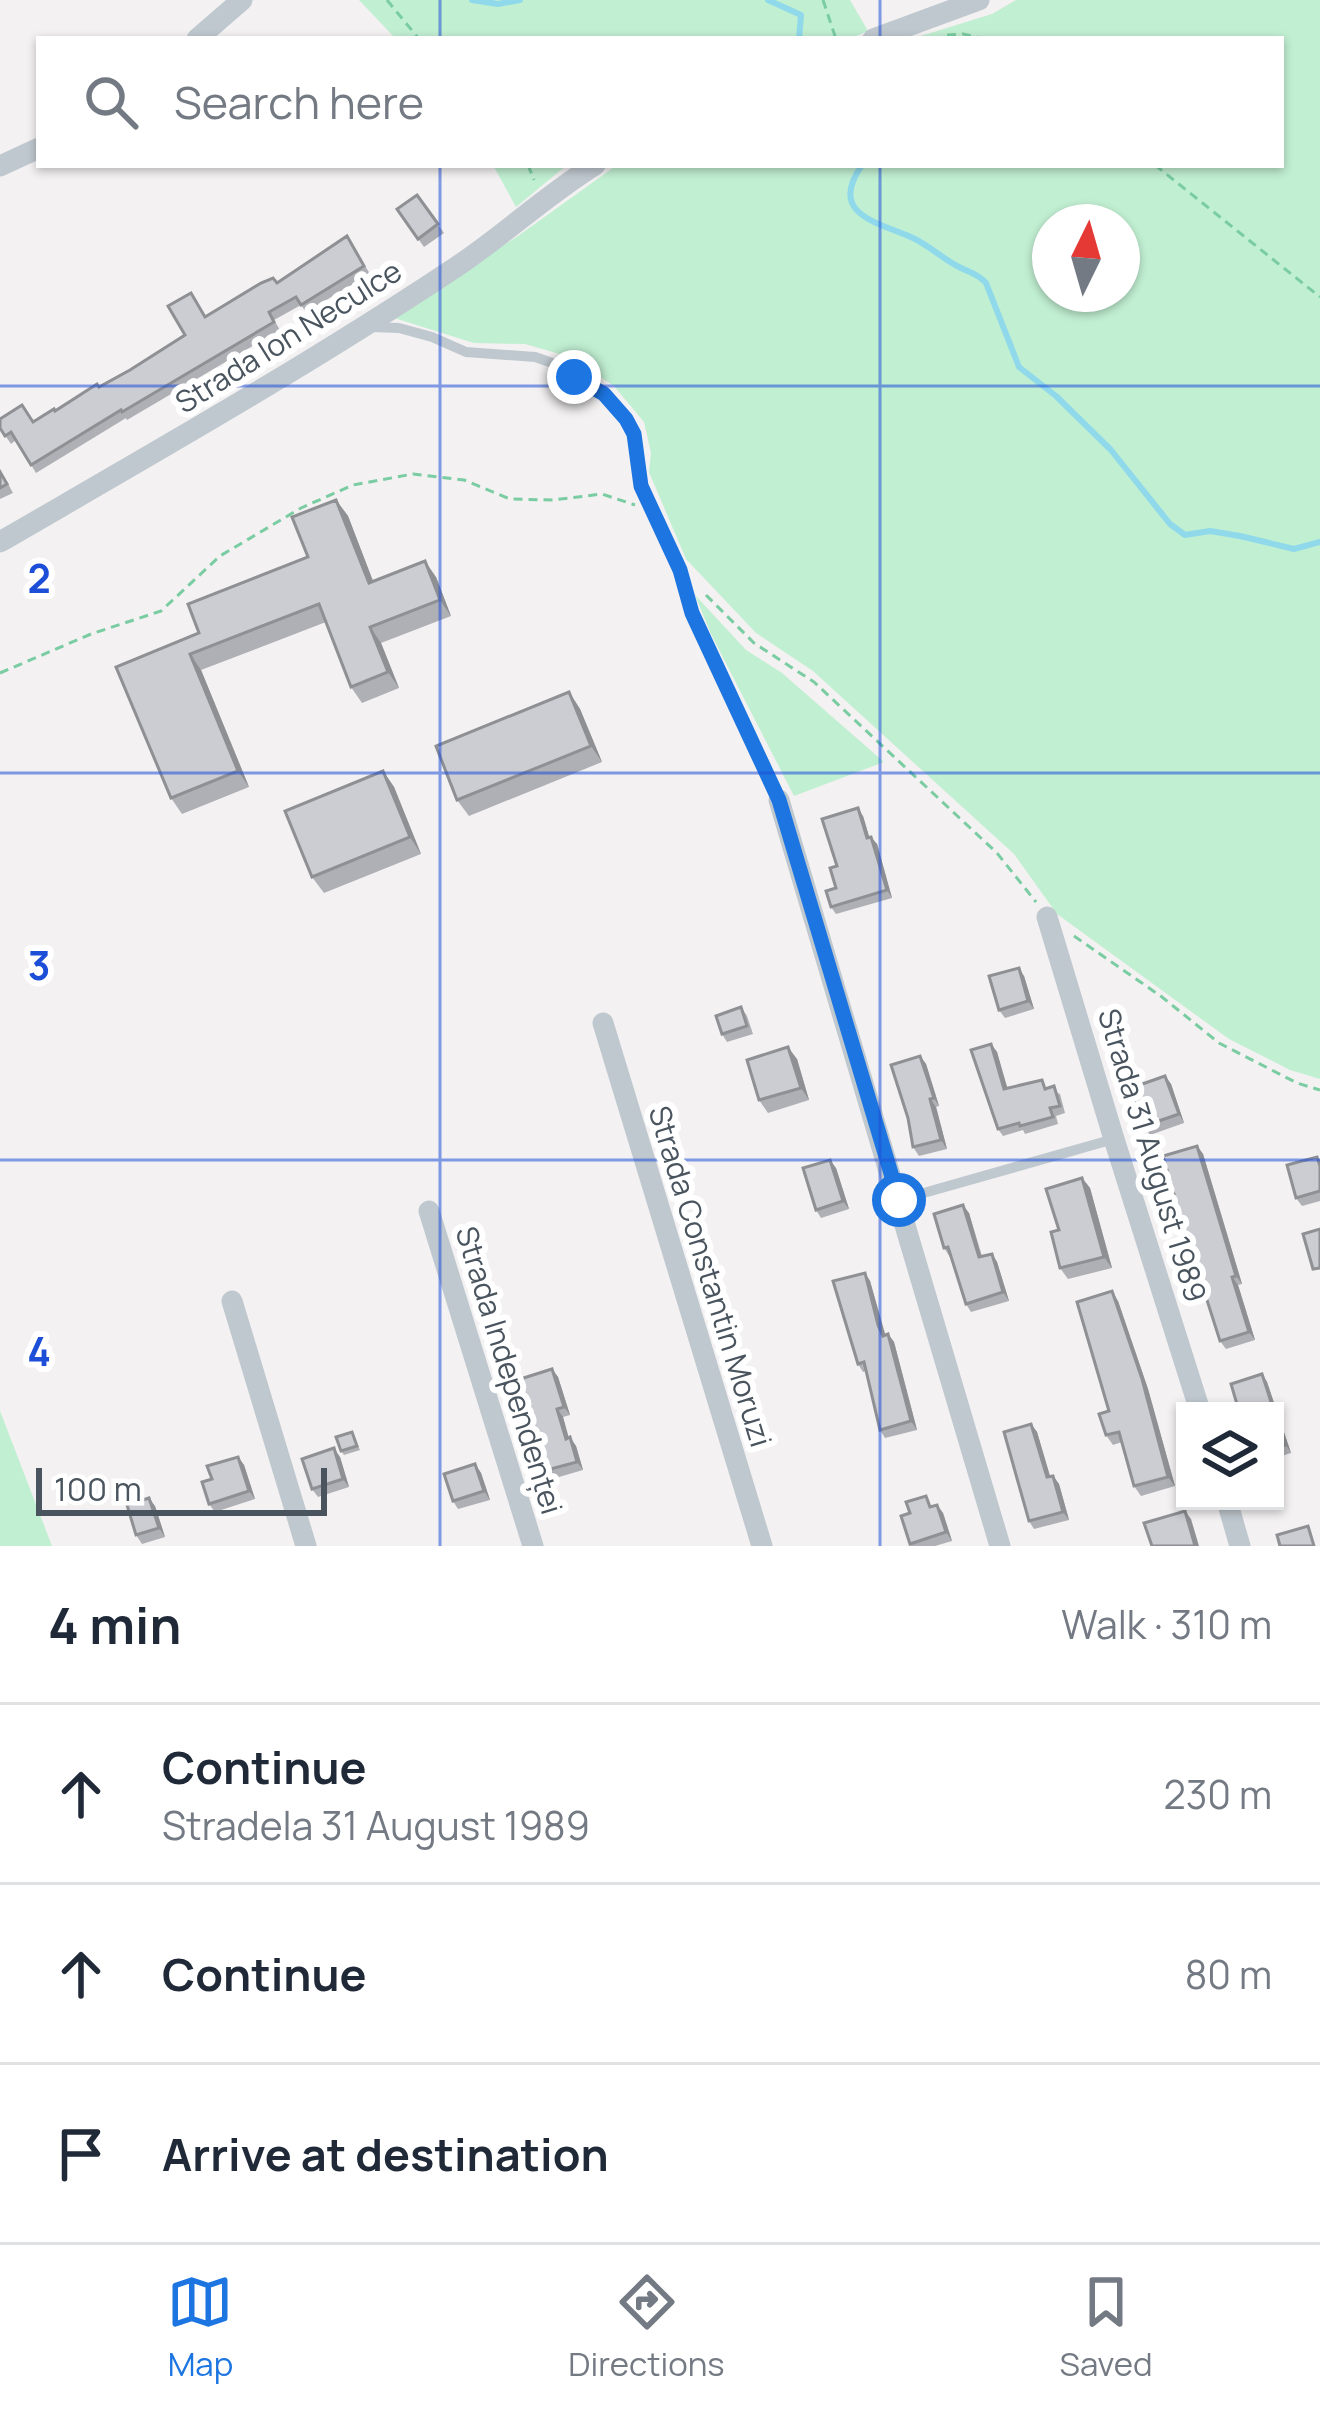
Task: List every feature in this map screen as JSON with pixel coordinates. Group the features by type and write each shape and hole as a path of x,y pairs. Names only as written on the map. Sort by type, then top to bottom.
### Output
{"street":[{"path":"200,36 242,0"},
{"path":"880,36 979,0"},
{"path":"0,166 36,149"},
{"name":"Strada Ion Neculce","path":"0,542 183,436 470,258 590,168"},
{"path":"779,800 1000,1546"},
{"name":"Strada 31 August 1989","path":"1047,917 1197,1402"},
{"name":"Strada Constantin Moruzi","path":"603,1023 763,1546"},
{"name":"Strada Independenței","path":"429,1211 533,1546"},
{"path":"232,1301 306,1546"},
{"path":"1230,1510 1240,1546"}],"lane":[{"path":"361,327 399,328 466,352 535,357 558,365 604,394 634,434 641,486 680,570 701,636 779,800"},
{"path":"899,1200 1114,1139"}],"path":[{"path":"386,0 416,36"},
{"path":"824,0 835,36"},
{"path":"935,36 973,36"},
{"path":"1159,168 1320,297"},
{"path":"0,673 161,611 220,556 301,508 353,485 413,474 464,480 510,500 602,494 654,512"},
{"path":"680,570 754,644 814,682 997,853 1047,917 1219,1043 1320,1090"}],"green space":[{"path":"359,0 850,0 868,31 856,36 393,36"},
{"path":"1016,0 1320,0 1320,1079 1290,1070 1229,1039 1057,914 1014,854 813,671 756,633 686,559 649,472 651,453 644,422 614,386 570,357 525,344 474,343 391,317 613,168 1284,168 1284,36 921,36 992,14"},
{"path":"495,168 563,168 516,207"},
{"path":"695,595 746,650 782,673 884,762 794,796"},
{"path":"0,1411 52,1546 0,1546"}],"building":[{"path":"417,195 438,224 418,239 397,209"},
{"path":"347,236 364,266 301,305 296,297 269,312 274,322 31,465 11,432 5,436 0,428 0,419 22,405 33,422 185,335 168,306 191,293 205,317 261,283 273,278 277,283"},
{"path":"336,500 369,583 425,561 440,600 370,627 388,672 351,687 319,604 190,654 238,771 171,798 116,667 199,633 188,604 308,557 292,517"},
{"path":"569,692 591,746 457,800 436,746"},
{"path":"383,771 410,837 312,877 285,811"},
{"path":"858,808 887,890 831,907 826,891 836,888 830,868 837,866 822,819"},
{"path":"1019,968 1028,1001 999,1010 989,976"},
{"path":"741,1007 747,1026 722,1034 716,1016"},
{"path":"991,1044 1004,1089 1042,1080 1045,1089 1054,1086 1060,1106 1050,1108 1053,1117 998,1129 971,1050"},
{"path":"788,1047 801,1088 759,1100 747,1060"},
{"path":"920,1056 941,1140 913,1147 891,1065"},
{"path":"1165,1076 1179,1114 1144,1126 1131,1088"},
{"path":"1197,1146 1249,1332 1220,1341 1173,1202 1163,1156"},
{"path":"1317,1157 1320,1191 1296,1198 1287,1165"},
{"path":"830,1160 843,1201 816,1210 803,1168"},
{"path":"1082,1178 1104,1257 1060,1268 1051,1232 1059,1230 1046,1189"},
{"path":"963,1205 979,1257 992,1254 1003,1292 966,1304 934,1214"},
{"path":"1320,1229 1320,1268 1313,1269 1303,1234"},
{"path":"865,1273 878,1325 883,1336 888,1334 911,1421 880,1430 864,1362 858,1364 833,1281"},
{"path":"1112,1291 1168,1477 1134,1486 1119,1432 1106,1435 1099,1414 1109,1411 1077,1302"},
{"path":"552,1369 564,1407 557,1409 577,1462 547,1470 532,1416 525,1418 514,1381"},
{"path":"1262,1374 1271,1402 1236,1402 1231,1384"},
{"path":"1031,1424 1063,1512 1029,1521 1004,1432"},
{"path":"352,1432 357,1446 341,1451 336,1437"},
{"path":"334,1448 343,1479 312,1489 302,1459"},
{"path":"238,1457 249,1491 209,1504 202,1482 212,1479 207,1466"},
{"path":"475,1464 484,1491 453,1501 444,1474"},
{"path":"926,1496 930,1507 937,1505 946,1532 910,1544 901,1516 910,1513 906,1502"},
{"path":"149,1498 159,1528 136,1535 127,1505"},
{"path":"1185,1511 1195,1546 1152,1546 1144,1523"},
{"path":"1308,1526 1314,1546 1280,1546 1277,1535"}],"waterway":[{"path":"472,0 498,4 520,0"},
{"path":"768,0 801,15 799,36"},
{"path":"860,168 850,195 854,206 872,221 919,241 986,283 1019,367 1111,450 1170,524 1185,535 1210,531 1294,549 1320,542"}],"route":[{"path":"574,377 604,394 634,434 641,486 680,570 701,636 766,766 899,1200"}]}
